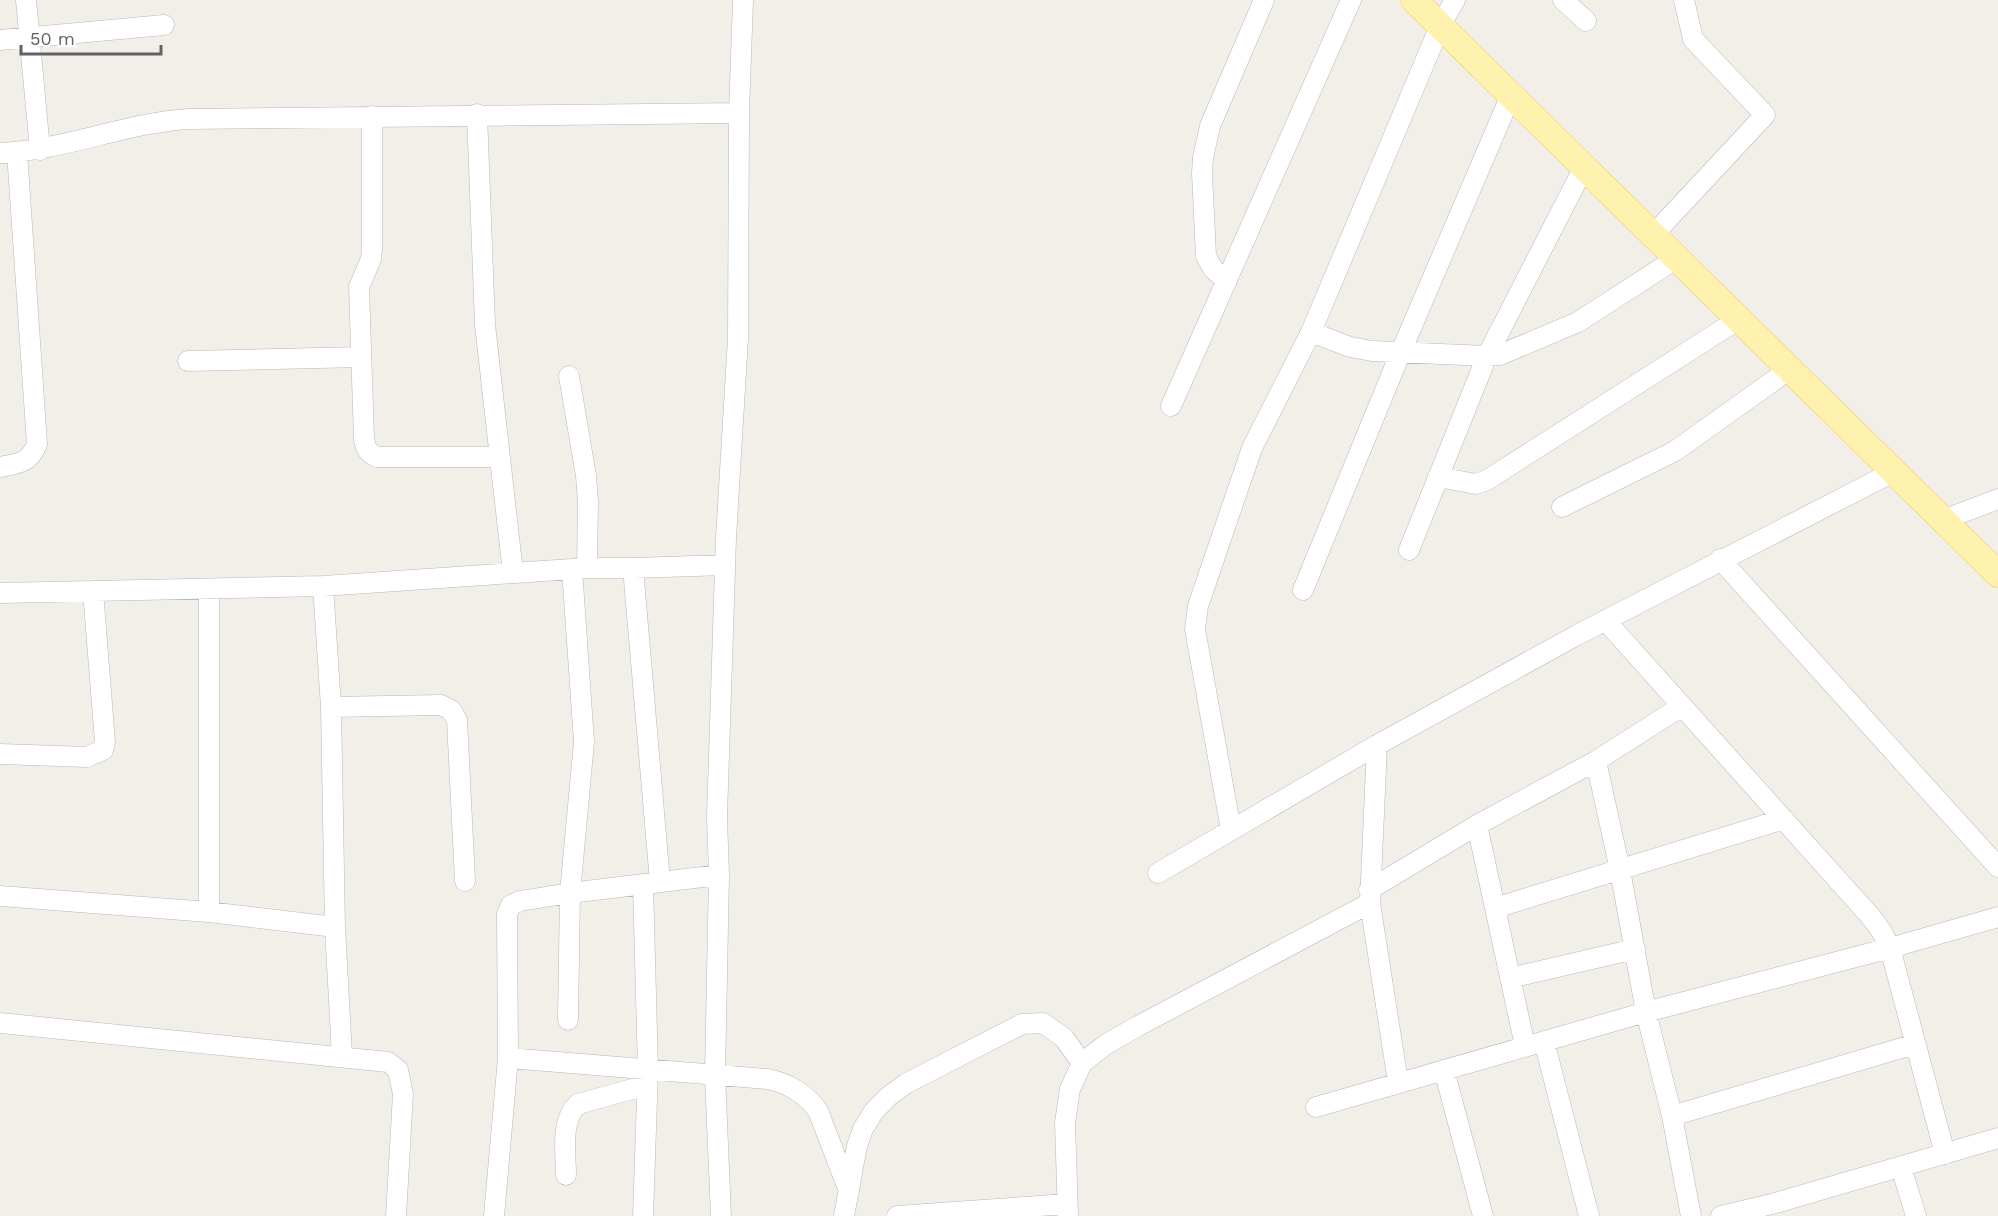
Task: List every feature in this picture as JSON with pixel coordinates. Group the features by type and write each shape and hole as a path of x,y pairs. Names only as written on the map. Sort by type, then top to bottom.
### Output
{"main road":[{"path":"1414,0 1998,574"}],"street":[{"path":"26,0 40,150"},
{"path":"721,1216 715,1075 717,817 725,564 738,338 739,113 743,0"},
{"path":"1227,281 1213,269 1206,256 1203,158 1210,126 1264,0"},
{"path":"1172,406 1351,0"},
{"path":"1232,830 1195,630 1196,618 1252,448 1311,332 1440,26 1455,0"},
{"path":"1563,0 1586,21"},
{"path":"1653,235 1765,115 1693,39 1684,0"},
{"path":"0,40 164,25"},
{"path":"1303,590 1510,95"},
{"path":"0,467 26,462 33,454 37,444 8,152 40,150 175,120 477,114 739,113"},
{"path":"477,114 485,325 513,573"},
{"path":"372,116 372,249 371,259 359,287 364,439 370,454 377,457 500,457"},
{"path":"1409,550 1487,356 1584,167"},
{"path":"1311,332 1360,349 1400,354 1487,356 1508,352 1578,322 1677,258"},
{"path":"1438,477 1476,484 1487,480 1738,319"},
{"path":"188,361 361,357"},
{"path":"1562,507 1675,451 1790,369"},
{"path":"568,1020 570,893 584,742 580,568 588,502 586,476 569,376"},
{"path":"1158,873 1377,745 1605,620 1894,471"},
{"path":"1943,520 1998,499"},
{"path":"1720,559 1998,867"},
{"path":"0,592 323,586 580,568 725,564"},
{"path":"633,568 652,883 643,1216"},
{"path":"323,586 331,707 335,927 342,1056"},
{"path":"209,589 209,912"},
{"path":"0,754 87,757 103,750 105,742 93,591"},
{"path":"1605,620 1871,916 1882,932 1890,948 1945,1154"},
{"path":"331,707 441,705 451,710 457,720 465,881"},
{"path":"897,1216 1068,1210 1065,1123 1070,1089 1082,1063 1105,1045 1369,897 1476,825 1596,761 1682,706"},
{"path":"1377,745 1369,897 1398,1082"},
{"path":"1596,761 1620,870 1647,1012 1672,1116 1691,1216"},
{"path":"1495,908 1784,819"},
{"path":"1476,825 1510,978 1534,1043 1589,1216"},
{"path":"494,1216 508,1058 507,914 511,905 520,900 718,875"},
{"path":"0,896 209,912 335,927"},
{"path":"1316,1107 1534,1043 1998,917"},
{"path":"1510,978 1635,949"},
{"path":"0,1023 388,1062 398,1070 403,1094 396,1216"},
{"path":"844,1216 856,1146 863,1129 874,1111 907,1083 1022,1023 1043,1023 1064,1038 1082,1063"},
{"path":"1672,1116 1916,1044"},
{"path":"508,1058 648,1077 715,1075 768,1078 779,1081 813,1103 849,1191"},
{"path":"1444,1070 1483,1216"},
{"path":"566,1175 567,1122 573,1109 578,1104 648,1077"},
{"path":"1721,1216 1778,1210 1901,1167 1998,1138"},
{"path":"1901,1167 1916,1216"}]}
